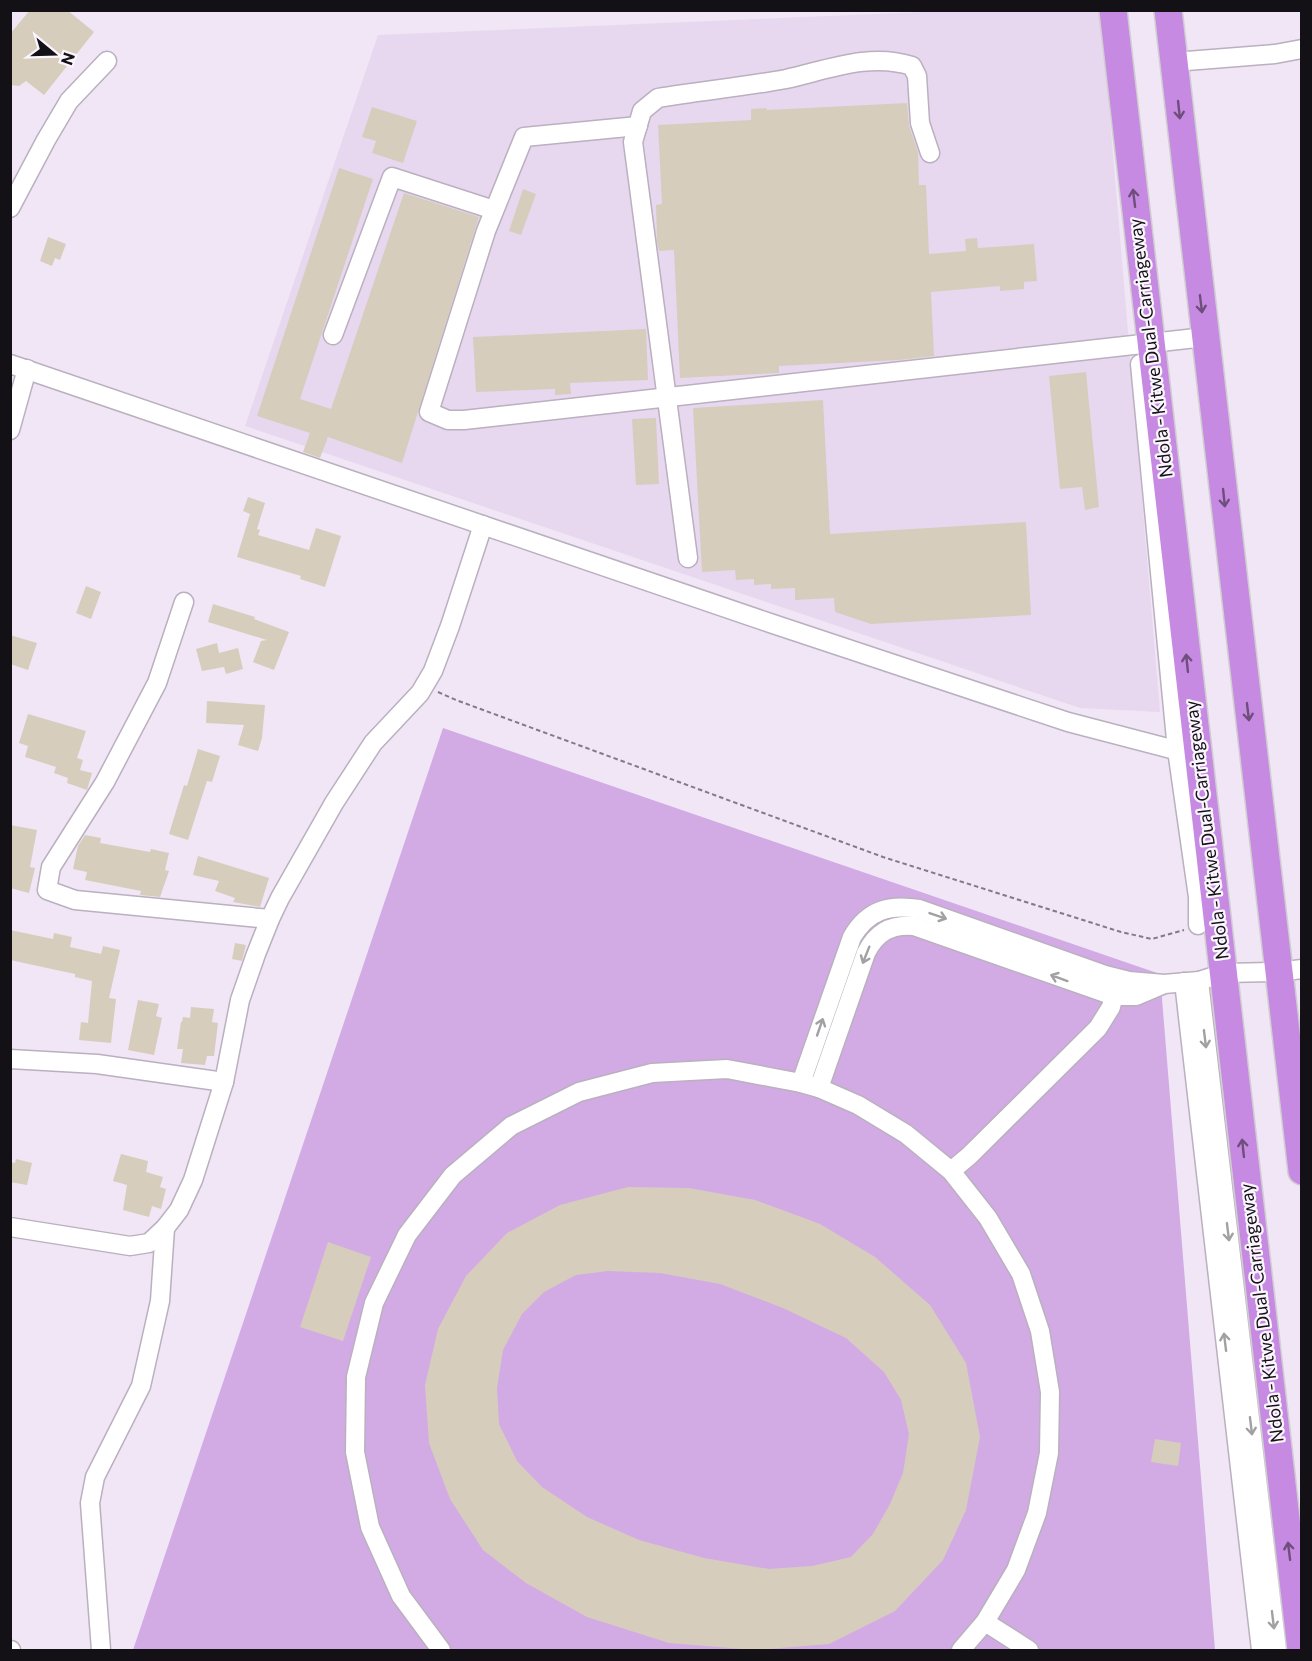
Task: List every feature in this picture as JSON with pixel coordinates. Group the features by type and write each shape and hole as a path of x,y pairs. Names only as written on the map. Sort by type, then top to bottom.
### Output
{"highway":[{"name":"Ndola - Kitwe Dual-Carriageway","path":"1113,10 1187,753 1202,978 1301,1650"},
{"path":"1168,10 1205,337 1290,971 1301,1159"}],"street":[{"path":"1174,62 1275,54 1302,49"},
{"path":"688,558 633,142 642,111 658,98 784,79 867,60 899,61 912,66 917,76 920,123 930,153"},
{"path":"10,208 69,101 107,61"},
{"path":"638,126 524,137 486,231 429,412 448,420 464,420 1205,337"},
{"path":"333,335 392,177 494,210"},
{"path":"10,430 19,367 1057,718 1187,753 1198,925"},
{"path":"10,1227 130,1246 149,1243 179,1210 193,1179 224,1082 240,1000 270,920 334,802 367,753 424,686 443,647 483,525"},
{"path":"184,602 157,683 105,782 51,867 47,890 75,900 270,920"},
{"path":"801,1083 852,938 859,925 868,917 894,907 919,909 1136,996 1164,984 1202,978 1290,971"},
{"path":"819,1088 866,953 879,933 891,927 914,926 1116,987"},
{"path":"1202,978 1261,1650"},
{"path":"1202,978 1277,1650"},
{"path":"951,1171 1098,1028 1106,1018 1116,987"},
{"path":"10,1059 97,1064 224,1082"},
{"path":"441,1650 401,1596 370,1527 355,1452 356,1377 371,1313 407,1235 453,1175 511,1126 579,1092 652,1073 727,1069 819,1088 858,1105 906,1134 951,1171 988,1218 1021,1274 1040,1331 1050,1392 1049,1453 1037,1513 1016,1570 985,1622 960,1650"},
{"path":"101,1650 90,1503 95,1477 141,1386 160,1301 165,1228"},
{"path":"985,1622 1029,1650"}],"path":[{"path":"424,686 456,700 883,857 1110,928 1152,939 1198,925"}],"shaded area":[{"path":"949,11 1101,11 1160,712 1080,708 245,426 378,35"},
{"path":"443,728 1160,974 1215,1650 133,1650"}],"building":[{"path":"30,10 67,10 94,32 44,95 26,81 19,86 10,85 10,34"},
{"path":"907,103 909,126 918,152 919,185 926,185 929,254 966,251 965,239 977,238 978,248 1034,244 1037,281 1024,282 1024,289 1000,291 1000,286 931,292 934,356 779,366 779,373 680,378 674,250 659,251 657,241 656,205 662,204 658,125 751,120 751,109"},
{"path":"372,107 417,121 403,163 372,153 376,141 362,137"},
{"path":"339,168 373,179 300,399 331,409 404,193 479,217 402,463 328,437 320,458 303,452 310,433 257,416"},
{"path":"523,189 536,194 521,235 509,231"},
{"path":"48,237 66,244 60,260 55,258 52,266 40,261"},
{"path":"646,329 648,380 570,383 571,394 555,395 555,389 476,392 473,337"},
{"path":"1086,372 1099,507 1085,510 1082,487 1060,489 1049,376"},
{"path":"823,400 830,534 1026,522 1031,615 871,624 835,612 834,598 795,600 795,588 771,589 771,584 754,585 754,579 736,580 735,570 702,572 693,408"},
{"path":"656,418 659,484 636,485 632,419"},
{"path":"248,497 265,503 257,529 260,530 258,535 309,550 316,528 341,536 325,587 300,579 301,576 237,557 250,514 243,511"},
{"path":"86,586 101,592 91,619 76,613"},
{"path":"213,604 255,617 254,619 289,632 274,670 253,662 261,641 267,640 208,622"},
{"path":"10,635 37,643 28,670 10,664"},
{"path":"217,643 219,653 238,648 243,669 226,674 224,667 202,671 196,649"},
{"path":"207,701 265,705 262,738 258,751 238,745 244,725 206,723"},
{"path":"28,714 86,731 77,758 83,760 80,770 92,773 87,790 67,783 68,778 54,773 56,767 25,757 28,746 19,743"},
{"path":"198,749 220,756 212,782 207,781 188,840 169,834"},
{"path":"10,825 37,830 30,867 35,868 29,893 10,888"},
{"path":"85,835 101,838 100,843 169,853 165,870 169,871 160,897 140,895 141,891 85,880 87,872 73,869 78,846"},
{"path":"198,856 269,878 260,907 233,902 235,898 215,891 219,881 193,875"},
{"path":"10,930 53,939 54,933 72,937 70,947 101,954 103,946 120,950 109,998 116,999 111,1043 79,1040 81,1022 88,1023 92,981 75,977 75,974 10,960"},
{"path":"235,943 246,945 242,961 232,959"},
{"path":"138,1000 159,1004 156,1016 162,1018 154,1055 128,1050"},
{"path":"191,1007 214,1009 212,1022 218,1023 214,1056 207,1056 205,1065 181,1063 183,1049 177,1049 181,1022 183,1017 190,1018"},
{"path":"121,1154 148,1161 146,1172 163,1177 160,1187 166,1189 161,1209 152,1206 149,1217 123,1210 127,1185 113,1181"},
{"path":"16,1159 32,1163 27,1185 10,1182 10,1162 15,1163"},
{"path":"628,1187 689,1188 755,1200 820,1224 875,1257 930,1305 966,1363 980,1437 966,1510 943,1560 895,1611 829,1644 755,1650 669,1643 587,1617 526,1583 483,1550 450,1499 429,1443 425,1385 438,1329 466,1276 507,1233 560,1205","holes":["608,1271 660,1273 720,1284 783,1308 846,1338 884,1372 901,1400 909,1434 903,1473 890,1504 873,1534 851,1557 812,1566 769,1569 704,1558 639,1540 587,1517 542,1487 517,1461 499,1424 497,1388 503,1350 522,1314 544,1292 576,1275"]},
{"path":"328,1242 371,1257 343,1341 300,1327"},
{"path":"1155,1439 1181,1443 1178,1466 1151,1462"}]}
